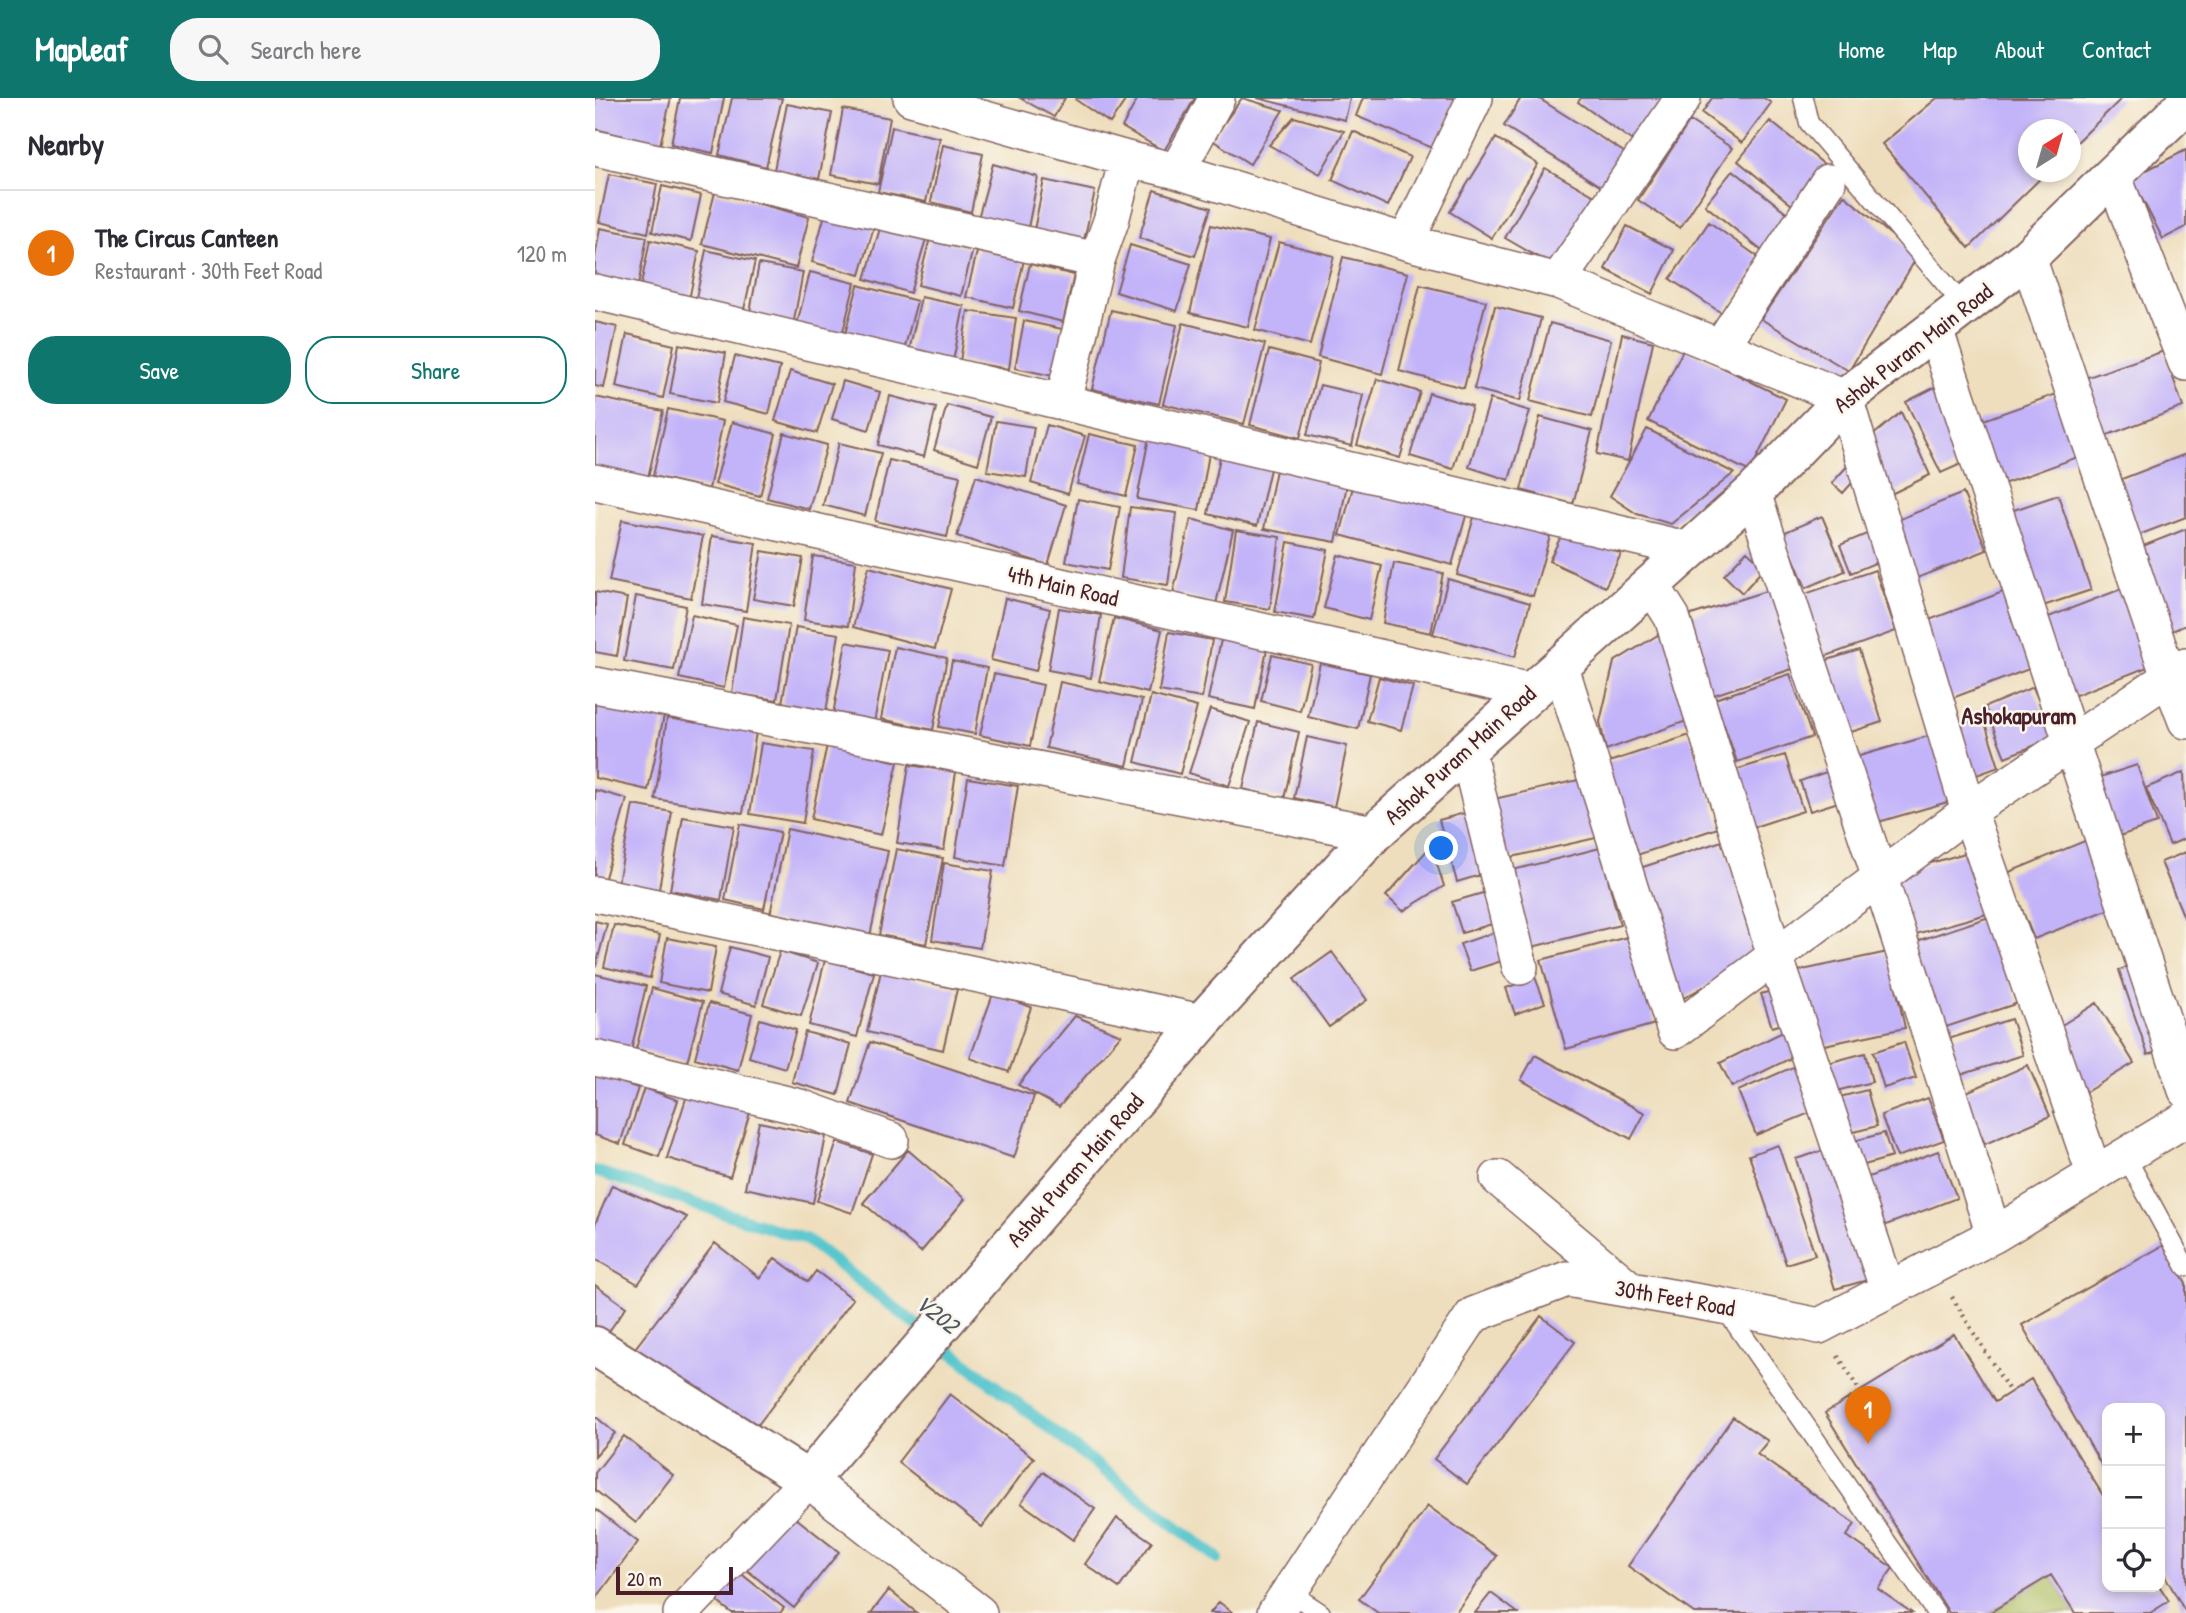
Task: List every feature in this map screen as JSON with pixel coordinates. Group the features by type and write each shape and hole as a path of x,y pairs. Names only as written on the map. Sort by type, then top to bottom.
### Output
{"street":[{"path":"911,98 953,104 1406,242 1558,281 1845,398 1969,811 2094,1173"},
{"path":"1177,171 1217,98"},
{"path":"1406,242 1475,98"},
{"path":"1558,281 1683,98"},
{"name":"Ashok Puram Main Road","path":"808,1480 1202,1022 1374,833 1752,493 1845,398 2028,257 2186,104"},
{"path":"595,148 1097,260"},
{"path":"1063,402 1097,260 1127,159"},
{"path":"2113,175 2186,363"},
{"path":"1720,347 1828,182"},
{"path":"2028,257 2177,671 2186,721"},
{"path":"595,292 1690,550"},
{"path":"1950,318 2071,743 2186,1090"},
{"name":"4th Main Road","path":"595,482 1531,691"},
{"path":"1752,493 1880,878 1994,1235"},
{"path":"1651,584 1672,617 1775,956 1888,1290"},
{"path":"1560,664 1675,1031 1969,811 2177,671"},
{"path":"595,685 1374,833"},
{"path":"1467,749 1520,967"},
{"path":"595,894 1202,1022"},
{"path":"595,1058 800,1107 891,1140"},
{"name":"30th Feet Road","path":"1281,1602 1473,1315 1567,1279 1819,1326 1994,1235 2186,1119"},
{"path":"1498,1178 1633,1291"},
{"path":"595,1346 808,1480 979,1613"},
{"path":"681,1613 808,1480"}],"lane":[{"path":"1803,98 1809,123 1950,318"},
{"path":"2125,1155 2186,1266"},
{"path":"1723,1306 1936,1613"},
{"path":"1281,1602 1321,1613"}],"path":[{"path":"1933,1266 2010,1392"}],"green space":[{"path":"2051,1575 2075,1613 1989,1613"}],"building":[{"path":"595,98 671,98 660,145 595,129"},
{"path":"680,98 724,98 713,153 671,144"},
{"path":"732,98 782,98 766,167 719,155"},
{"path":"1020,98 1065,98 1054,117"},
{"path":"1127,98 1110,123 1076,100"},
{"path":"1138,98 1195,98 1164,151 1122,127"},
{"path":"1242,98 1283,110 1250,164 1212,140"},
{"path":"1257,98 1350,98 1345,120"},
{"path":"1363,98 1456,99 1435,149 1356,116"},
{"path":"1521,98 1538,98 1627,154 1605,189 1504,126"},
{"path":"1581,98 1670,98 1637,144 1578,102"},
{"path":"1712,98 1764,98 1771,103 1742,143 1702,113"},
{"path":"1937,98 2122,98 2081,138 2081,119 2018,119 2018,182 2037,182 1969,248 1882,144"},
{"path":"787,104 832,113 819,179 774,170"},
{"path":"843,109 890,118 878,184 831,175"},
{"path":"1294,117 1344,131 1320,174 1269,145"},
{"path":"1690,121 1732,148 1680,228 1638,200"},
{"path":"1770,121 1825,165 1792,205 1738,161"},
{"path":"892,127 940,138 926,202 878,192"},
{"path":"1353,131 1410,157 1388,206 1332,180"},
{"path":"1496,138 1538,164 1492,238 1450,212"},
{"path":"943,145 983,154 971,212 931,202"},
{"path":"2186,150 2186,227 2163,239 2131,178"},
{"path":"993,164 1038,177 1027,233 977,222"},
{"path":"1545,168 1600,199 1560,270 1505,238"},
{"path":"1733,170 1791,216 1762,251 1705,205"},
{"path":"609,174 657,184 648,233 599,222"},
{"path":"1044,180 1095,191 1084,240 1034,230"},
{"path":"662,186 701,195 691,241 652,232"},
{"path":"1154,190 1211,208 1195,256 1139,238"},
{"path":"715,192 809,217 796,268 702,244"},
{"path":"1844,195 1917,257 1849,371 1761,319"},
{"path":"825,214 874,227 860,275 812,262"},
{"path":"1709,222 1761,259 1723,314 1670,279"},
{"path":"881,225 926,239 910,293 865,279"},
{"path":"1211,225 1270,239 1248,327 1190,313"},
{"path":"1627,226 1674,250 1652,294 1605,269"},
{"path":"600,228 647,237 638,286 595,278"},
{"path":"930,238 973,249 961,296 918,285"},
{"path":"650,240 699,251 689,300 640,290"},
{"path":"1279,242 1334,256 1310,345 1255,330"},
{"path":"1130,245 1191,264 1177,311 1116,292"},
{"path":"978,248 1024,260 1013,308 966,297"},
{"path":"706,250 755,261 743,314 695,303"},
{"path":"1343,257 1408,273 1382,374 1318,357"},
{"path":"759,264 803,272 793,326 749,317"},
{"path":"1030,264 1074,275 1063,322 1019,311"},
{"path":"810,272 855,283 842,335 797,324"},
{"path":"858,285 917,301 903,354 844,338"},
{"path":"1420,285 1486,301 1464,388 1399,371"},
{"path":"921,297 964,306 952,366 908,356"},
{"path":"1495,306 1541,318 1520,401 1474,389"},
{"path":"1111,310 1177,325 1159,404 1092,389"},
{"path":"968,311 1016,318 1009,369 960,361"},
{"path":"1024,321 1067,330 1058,377 1015,368"},
{"path":"595,322 617,327 604,388 595,386"},
{"path":"1183,323 1265,344 1244,424 1163,404"},
{"path":"1550,323 1611,340 1592,417 1530,401"},
{"path":"627,334 674,345 663,398 616,387"},
{"path":"1622,334 1653,342 1628,461 1597,454"},
{"path":"679,344 726,353 717,403 670,394"},
{"path":"1684,348 1786,399 1750,472 1648,421"},
{"path":"1269,350 1319,363 1300,438 1250,425"},
{"path":"2164,351 2183,407 2105,436 2085,378"},
{"path":"735,356 780,367 769,414 723,402"},
{"path":"790,371 832,384 817,433 775,421"},
{"path":"1377,379 1420,392 1400,458 1357,445"},
{"path":"843,381 880,392 869,430 832,419"},
{"path":"1320,385 1363,395 1352,446 1307,435"},
{"path":"1935,387 1970,460 1941,473 1906,402"},
{"path":"1429,393 1472,406 1453,469 1410,456"},
{"path":"2059,393 2081,456 1992,488 1969,425"},
{"path":"890,396 936,408 924,457 878,445"},
{"path":"595,397 663,411 647,482 595,471"},
{"path":"1490,399 1530,411 1509,480 1469,467"},
{"path":"947,405 991,417 978,464 934,450"},
{"path":"668,409 723,421 709,489 653,476"},
{"path":"1901,412 1930,475 1887,496 1866,441"},
{"path":"1540,417 1592,431 1573,504 1521,490"},
{"path":"996,421 1034,427 1026,477 987,471"},
{"path":"732,422 776,434 760,496 715,484"},
{"path":"1047,425 1085,436 1068,494 1031,483"},
{"path":"1647,429 1734,473 1671,524 1637,514 1610,496"},
{"path":"784,433 827,445 809,509 767,498"},
{"path":"1089,434 1138,445 1126,496 1077,484"},
{"path":"1149,437 1210,448 1199,510 1137,499"},
{"path":"839,443 881,453 865,516 823,505"},
{"path":"1222,448 1272,460 1257,526 1208,514"},
{"path":"2186,454 2186,517 2136,536 2114,482"},
{"path":"889,460 960,476 947,537 875,521"},
{"path":"1850,463 1861,473 1843,493 1832,483"},
{"path":"1277,465 1348,479 1336,542 1264,529"},
{"path":"1357,472 1470,502 1452,565 1340,535"},
{"path":"976,476 1066,505 1048,565 957,536"},
{"path":"1963,493 1987,550 1917,578 1893,522"},
{"path":"2058,495 2091,590 2040,607 2008,512"},
{"path":"1078,499 1120,507 1108,570 1066,562"},
{"path":"1130,507 1177,513 1168,585 1121,578"},
{"path":"1475,514 1550,536 1533,596 1457,575"},
{"path":"1822,516 1845,571 1806,588 1783,533"},
{"path":"1191,519 1233,530 1216,604 1173,593"},
{"path":"622,520 703,536 691,598 609,581"},
{"path":"1565,528 1621,554 1605,587 1549,561"},
{"path":"1881,528 1892,556 1851,573 1840,545"},
{"path":"2186,529 2186,625 2172,631 2138,548"},
{"path":"1236,530 1280,537 1270,609 1225,602"},
{"path":"712,536 756,543 746,611 702,604"},
{"path":"1288,542 1328,550 1314,619 1275,612"},
{"path":"762,551 803,558 794,606 753,599"},
{"path":"1747,551 1765,567 1742,593 1724,575"},
{"path":"1338,555 1382,566 1369,620 1324,608"},
{"path":"813,556 856,562 848,626 804,620"},
{"path":"1394,563 1443,573 1431,633 1383,623"},
{"path":"869,567 951,589 935,649 853,627"},
{"path":"1875,570 1896,631 1824,657 1802,595"},
{"path":"1448,579 1530,603 1515,657 1433,634"},
{"path":"2129,586 2158,663 2068,698 2038,621"},
{"path":"1772,589 1798,667 1708,697 1682,618"},
{"path":"2008,590 2037,666 1950,699 1921,623"},
{"path":"595,592 627,598 617,656 595,652"},
{"path":"636,596 686,606 674,670 624,661"},
{"path":"1005,598 1050,609 1036,671 991,660"},
{"path":"1059,608 1101,615 1091,678 1048,670"},
{"path":"692,615 737,625 724,688 679,678"},
{"path":"743,617 789,625 777,700 732,693"},
{"path":"1114,618 1162,630 1148,693 1099,681"},
{"path":"796,627 839,634 826,712 782,703"},
{"path":"1666,630 1695,718 1606,750 1600,722 1614,662"},
{"path":"1169,632 1212,640 1202,698 1159,691"},
{"path":"1221,640 1267,649 1255,709 1208,699"},
{"path":"846,642 888,650 874,723 833,715"},
{"path":"895,647 947,658 933,730 881,719"},
{"path":"1859,650 1882,722 1845,734 1821,662"},
{"path":"1272,655 1311,664 1300,711 1261,701"},
{"path":"952,661 987,668 975,734 939,727"},
{"path":"1320,663 1370,674 1358,729 1308,717"},
{"path":"994,674 1043,685 1030,746 980,735"},
{"path":"1790,674 1812,737 1737,762 1715,699"},
{"path":"1379,677 1413,686 1401,730 1367,721"},
{"path":"1060,682 1142,700 1127,766 1046,748"},
{"path":"2033,687 2054,738 2005,757 1985,707"},
{"path":"1151,695 1197,707 1180,774 1135,762"},
{"path":"595,699 665,711 648,790 595,778"},
{"path":"1210,709 1250,722 1229,786 1189,773"},
{"path":"1983,717 1999,767 1974,776 1957,726"},
{"path":"667,718 756,732 743,813 655,799"},
{"path":"1258,722 1299,732 1284,799 1243,789"},
{"path":"1690,735 1721,827 1634,856 1603,764"},
{"path":"1932,735 1951,801 1875,823 1856,757"},
{"path":"1307,737 1347,746 1334,807 1294,798"},
{"path":"761,743 814,751 803,823 750,814"},
{"path":"827,745 898,762 881,835 811,819"},
{"path":"1785,755 1803,811 1751,828 1732,771"},
{"path":"909,765 956,772 944,850 897,843"},
{"path":"2137,765 2157,823 2105,841 2085,782"},
{"path":"1838,768 1848,799 1810,811 1800,781"},
{"path":"2184,772 2186,838 2170,845 2146,788"},
{"path":"968,778 1018,786 1005,866 955,857"},
{"path":"1583,779 1596,838 1498,860 1485,801"},
{"path":"595,790 627,799 604,881 595,879"},
{"path":"633,805 672,812 658,895 617,888"},
{"path":"1472,811 1490,872 1457,882 1439,820"},
{"path":"683,817 734,826 721,900 670,890"},
{"path":"740,824 780,832 764,909 725,900"},
{"path":"787,829 888,851 869,941 769,920"},
{"path":"2087,840 2115,907 2034,939 2007,873"},
{"path":"1722,841 1762,954 1680,1000 1637,869"},
{"path":"1431,846 1444,886 1403,911 1386,896"},
{"path":"1600,848 1620,925 1528,948 1509,871"},
{"path":"896,849 943,858 926,944 879,935"},
{"path":"1972,851 1990,913 1909,936 1890,875"},
{"path":"2186,852 2186,922 2161,862"},
{"path":"944,863 993,871 980,948 932,940"},
{"path":"1493,890 1502,921 1462,933 1452,902"},
{"path":"1989,917 2018,1003 1937,1030 1908,944"},
{"path":"595,921 607,924 596,966 595,965"},
{"path":"614,925 660,935 650,978 604,967"},
{"path":"1501,930 1511,958 1470,971 1460,944"},
{"path":"1631,936 1655,1024 1566,1049 1541,960"},
{"path":"667,938 716,947 708,993 659,983"},
{"path":"730,947 768,957 756,1005 718,994"},
{"path":"780,951 818,963 801,1016 763,1004"},
{"path":"1332,952 1367,1000 1329,1027 1294,979"},
{"path":"1888,952 1905,1028 1810,1048 1793,972"},
{"path":"825,960 874,973 857,1037 809,1025"},
{"path":"2137,963 2167,1048 2148,1055 2119,970"},
{"path":"881,971 957,989 943,1050 867,1032"},
{"path":"595,974 646,986 631,1051 595,1042"},
{"path":"1535,977 1545,1003 1515,1014 1506,988"},
{"path":"652,988 703,1002 687,1062 636,1049"},
{"path":"1781,988 1792,1021 1772,1027 1761,994"},
{"path":"993,994 1031,1007 1009,1072 970,1058"},
{"path":"709,1003 752,1014 738,1070 695,1058"},
{"path":"2097,1003 2134,1063 2086,1092 2049,1033"},
{"path":"1075,1016 1121,1035 1059,1107 1018,1085"},
{"path":"760,1019 796,1030 785,1068 749,1057"},
{"path":"2011,1019 2023,1055 1951,1078 1939,1042"},
{"path":"1793,1027 1805,1051 1732,1087 1720,1063"},
{"path":"805,1032 851,1044 838,1095 792,1082"},
{"path":"870,1042 1034,1096 1014,1158 850,1103"},
{"path":"1904,1042 1916,1078 1884,1088 1873,1052"},
{"path":"1865,1053 1872,1082 1832,1092 1824,1064"},
{"path":"1535,1055 1645,1113 1631,1139 1521,1080"},
{"path":"1802,1063 1822,1108 1756,1135 1738,1091"},
{"path":"2028,1065 2050,1116 1985,1144 1962,1094"},
{"path":"595,1074 638,1088 620,1144 595,1135"},
{"path":"644,1088 678,1100 659,1157 625,1145"},
{"path":"689,1089 751,1109 730,1177 667,1158"},
{"path":"1867,1090 1877,1126 1846,1134 1836,1098"},
{"path":"1928,1098 1944,1140 1897,1157 1881,1115"},
{"path":"759,1122 826,1136 813,1203 745,1188"},
{"path":"1884,1133 1892,1157 1854,1168 1847,1143"},
{"path":"837,1142 872,1154 852,1213 817,1201"},
{"path":"1778,1145 1815,1255 1786,1264 1749,1155"},
{"path":"1831,1148 1871,1279 1835,1289 1796,1159"},
{"path":"908,1150 965,1199 921,1252 863,1203"},
{"path":"1938,1151 1957,1198 1873,1230 1855,1182"},
{"path":"612,1185 687,1217 638,1284 595,1259 595,1224"},
{"path":"715,1243 760,1278 775,1258 808,1282 816,1271 853,1299 748,1438 633,1351"},
{"path":"2164,1245 2186,1284 2186,1613 2165,1576 2165,1403 2102,1403 2102,1466 2022,1325"},
{"path":"595,1285 626,1307 598,1347 595,1345"},
{"path":"1541,1316 1575,1342 1467,1484 1434,1459"},
{"path":"1954,1334 1995,1402 2031,1379 2102,1494 2102,1592 2163,1592 2169,1601 2150,1613 2075,1613 2051,1575 1989,1613 1949,1613 1825,1413"},
{"path":"950,1394 1034,1458 982,1527 898,1462"},
{"path":"595,1416 615,1433 595,1456"},
{"path":"1733,1417 1768,1441 1757,1454 1855,1524 1847,1536 1893,1568 1878,1589 1912,1613 1694,1613 1628,1566"},
{"path":"624,1436 673,1475 636,1523 595,1490 595,1473"},
{"path":"1043,1472 1095,1509 1073,1540 1021,1503"},
{"path":"1428,1506 1497,1556 1455,1613 1378,1613 1359,1599"},
{"path":"597,1510 638,1542 595,1600 595,1513"},
{"path":"787,1511 839,1552 794,1608 742,1566"},
{"path":"1117,1518 1152,1542 1119,1588 1085,1564"},
{"path":"729,1564 784,1608 780,1613 732,1613 706,1593"},
{"path":"889,1590 917,1613 871,1613"},
{"path":"1491,1593 1518,1613 1475,1613"},
{"path":"1219,1602 1233,1613 1210,1613"}],"waterway":[{"name":"V202","path":"595,1171 807,1240 1217,1558"}],"place":[{"name":"The Circus Canteen","path":"1868,1444"}],"district":[{"name":"Ashokapuram","path":"2019,716"}]}
